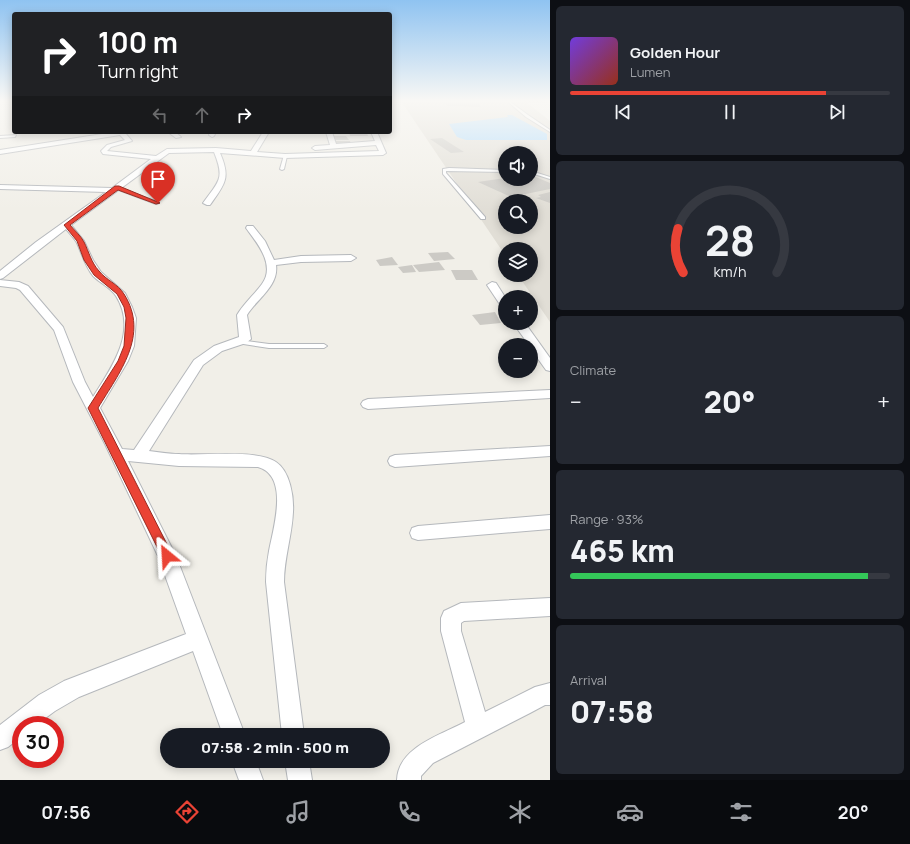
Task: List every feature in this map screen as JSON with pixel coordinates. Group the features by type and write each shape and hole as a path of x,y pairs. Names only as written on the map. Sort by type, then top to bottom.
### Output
{"street":[{"path":"0,152 90,137"},
{"path":"127,137 129,141 110,146 104,151 105,153 157,158"},
{"path":"252,154 263,137"},
{"path":"331,137 333,146"},
{"path":"0,276 39,244 167,151 216,150 285,156 383,153 377,137"},
{"path":"308,149 380,143"},
{"path":"207,203 224,181 224,168 216,150"},
{"path":"0,187 116,189"},
{"path":"67,225 80,241 88,260 97,274 120,293 127,307 130,318 128,346 122,361 93,408"},
{"path":"138,456 198,363 205,356 222,346 245,339 242,315 268,283 272,270 271,263 261,241 250,228"},
{"path":"271,263 289,259 351,258"},
{"path":"0,283 19,285 24,288 59,329 75,374 117,454 167,556 231,728"},
{"path":"492,285 498,294"},
{"path":"523,330 550,367"},
{"path":"368,404 550,394"},
{"path":"395,461 550,451"},
{"path":"117,454 179,460 258,461 268,463 276,469 285,494 287,507 276,560 275,582 292,728"},
{"path":"418,533 550,522"},
{"path":"478,728 451,631 451,618 461,612 550,607"},
{"path":"0,739 47,703 72,689 198,640"},
{"path":"409,780 409,771 425,755 543,695 550,694"},
{"path":"247,768 251,780"},
{"path":"297,768 300,780"}],"lane":[{"path":"282,169 285,156"},
{"path":"483,218 444,172 444,170 498,171"},
{"path":"538,174 550,178"},
{"path":"116,189 158,203"},
{"path":"239,342 270,346 324,346"}],"shaded area":[{"path":"426,137 550,137 550,322 538,304 538,290 528,290 523,282 538,282 538,242 498,242 498,245"}],"water":[{"path":"458,137 547,137 547,140 466,140"}],"building":[{"path":"332,137 347,137 349,140 333,140"},
{"path":"442,138 464,152 451,153 430,139"},
{"path":"334,141 350,141 351,143 335,144"},
{"path":"538,178 550,183 550,189 526,194 504,194 478,182 498,179 498,186 538,186"},
{"path":"550,192 550,203 538,199 541,197 538,195"},
{"path":"448,252 455,259 434,261 428,253"},
{"path":"392,257 398,265 380,266 376,260"},
{"path":"439,262 445,270 419,272 413,265"},
{"path":"412,265 416,272 403,273 398,267"},
{"path":"451,270 472,270 478,280 456,280"},
{"path":"495,312 498,318 498,323 480,325 472,315"}],"route":[{"path":"158,203 117,188 67,225 80,241 88,260 97,274 120,293 127,307 130,318 128,346 122,361 93,408 167,556"}]}
